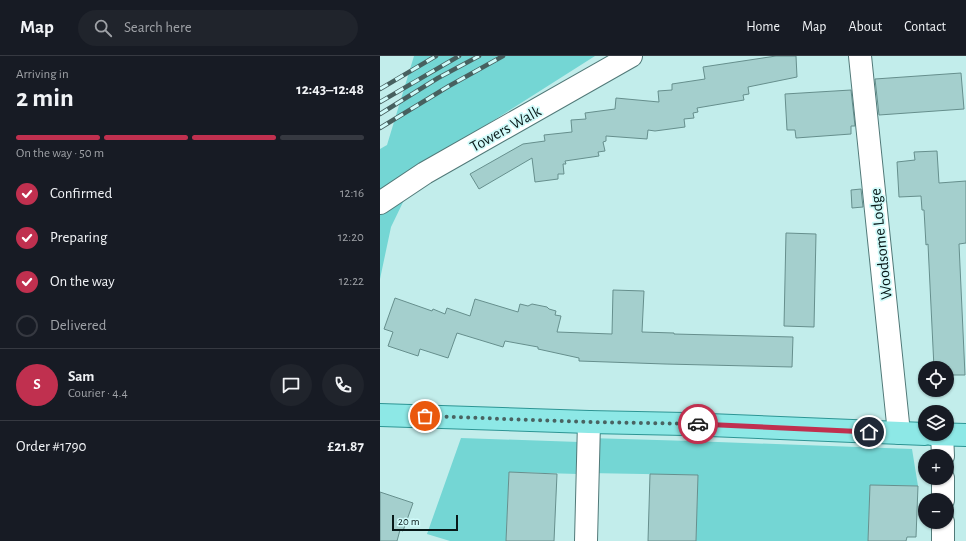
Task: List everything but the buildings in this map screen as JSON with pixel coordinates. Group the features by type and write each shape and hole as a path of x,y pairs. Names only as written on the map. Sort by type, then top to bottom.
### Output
{"main road":[{"path":"380,415 685,424 918,434"},
{"path":"954,434 966,435"}],"street":[{"name":"Towers Walk","path":"380,203 425,173 632,56"},
{"name":"Woodsome Lodge","path":"860,56 899,433"},
{"path":"586,541 589,422"},
{"path":"942,529 943,541"}],"shaded area":[{"path":"414,56 595,56 420,167 391,227 380,279 380,149 387,145"},
{"path":"461,438 579,442 578,474 509,472 506,541 450,541 427,534"},
{"path":"589,438 912,449 918,486 870,485 868,541 696,541 698,475 588,473"}],"railway":[{"path":"380,89 436,56"},
{"path":"380,102 459,56"},
{"path":"380,114 438,78 479,56"},
{"path":"380,128 449,86 503,56"}],"way so far":[{"path":"425,416 698,424"}],"route":[{"path":"698,424 869,432"}]}
